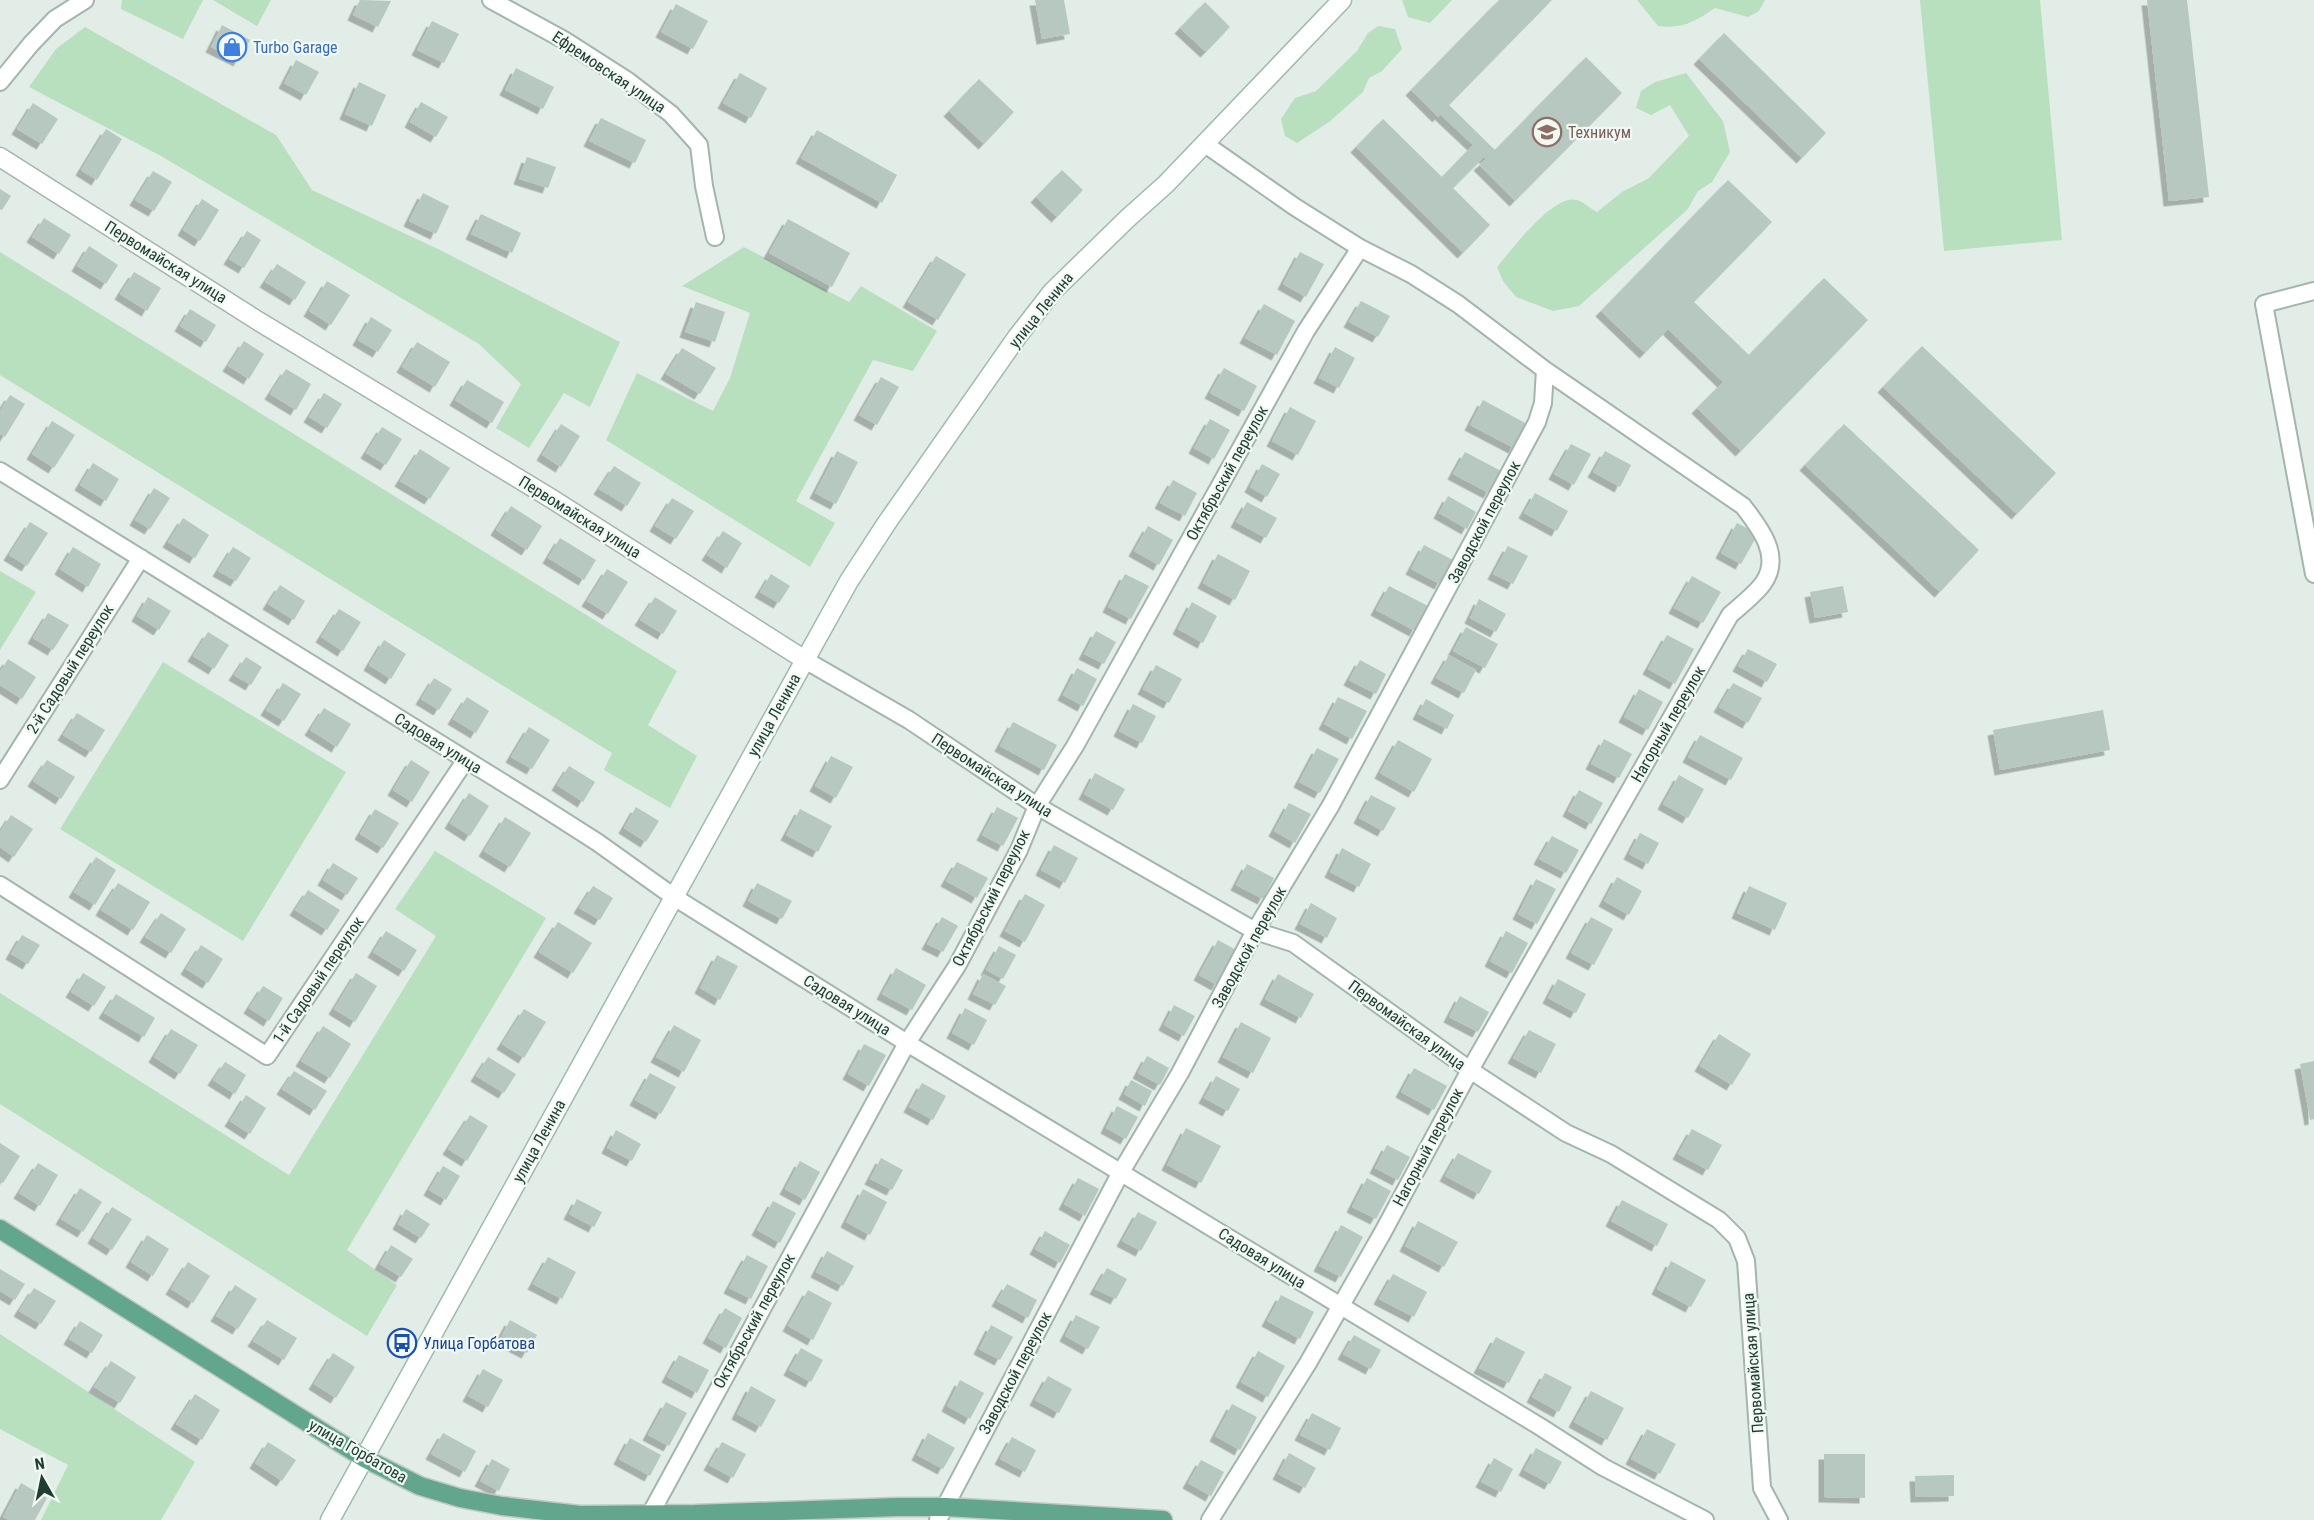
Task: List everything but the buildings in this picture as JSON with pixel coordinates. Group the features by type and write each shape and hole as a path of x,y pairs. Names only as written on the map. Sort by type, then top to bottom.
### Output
{"main road":[{"name":"улица Ленина","path":"330,1520 849,581 886,524 1045,301 1084,260 1166,184 1342,0"},
{"name":"Первомайская улица","path":"0,157 255,319 552,499 805,660"},
{"name":"улица Горбатова","path":"0,1228 364,1458 420,1486 460,1498 502,1506 580,1515 649,1517 898,1507 942,1514 1163,1520"}],"street":[{"path":"0,82 55,19 85,0"},
{"name":"Ефремовская улица","path":"492,0 564,40 628,81 671,114 699,145 704,186 715,237"},
{"name":"Нагорный переулок","path":"1205,144 1295,207 1360,248 1411,274 1458,304 1545,370 1743,506 1761,529 1768,546 1771,565 1764,582 1730,615 1470,1070 1383,1232 1308,1363 1210,1520"},
{"name":"Октябрьский переулок","path":"649,1517 907,1043 957,966 1019,850 1037,806 1075,746 1306,331 1360,248"},
{"path":"2314,291 2264,304 2314,574"},
{"name":"Заводской переулок","path":"942,1514 999,1400 1121,1172 1180,1073 1255,931 1331,805 1537,422 1543,403 1545,370"},
{"name":"Садовая улица","path":"0,471 597,842 674,897 907,1043 1603,1467 1705,1520"},
{"name":"2-й Садовый переулок","path":"0,780 141,558"},
{"name":"Первомайская улица","path":"805,660 909,720 1037,806 1255,931 1293,943 1470,1070 1566,1133 1611,1154 1719,1220 1737,1238 1746,1261 1762,1488 1779,1520"},
{"name":"1-й Садовый переулок","path":"0,885 267,1056 465,761"}],"green space":[{"path":"122,0 203,0 183,39 121,9"},
{"path":"213,0 271,0 257,26"},
{"path":"1402,0 1452,0 1430,23 1408,17"},
{"path":"1637,0 1765,0 1759,11 1748,17 1715,8 1688,23 1667,27 1658,26"},
{"path":"1920,0 2040,0 2062,240 1944,251"},
{"path":"1378,26 1395,29 1402,49 1382,71 1369,78 1363,92 1329,122 1297,143 1285,136 1281,119 1295,98 1316,91 1357,51 1368,33"},
{"path":"85,27 276,135 312,190 440,250 620,342 590,407 564,393 529,448 496,428 521,384 479,344 161,156 29,87 56,49"},
{"path":"1686,73 1723,121 1730,152 1712,182 1698,191 1687,210 1579,306 1553,311 1516,297 1503,281 1497,267 1533,225 1556,205 1567,200 1580,201 1597,212 1622,192 1649,178 1689,136 1670,105 1651,115 1636,108 1641,91 1655,82"},
{"path":"744,247 849,302 861,286 937,331 913,371 873,360 796,501 835,523 810,567 606,440 637,373 713,411 730,378 750,313 682,286"},
{"path":"0,252 677,671 648,725 697,756 670,808 604,770 612,753 0,375"},
{"path":"0,571 36,592 0,650"},
{"path":"163,662 346,772 243,941 60,829"},
{"path":"435,851 546,918 347,1250 397,1285 367,1336 0,1104 0,993 289,1175 436,936 395,909"},
{"path":"0,1334 195,1462 161,1520 41,1520 68,1465 0,1429"}],"place":[{"name":"Turbo Garage","path":"232,47"},
{"name":"Техникум","path":"1547,132"},
{"name":"Улица Горбатова","path":"402,1343"}]}
